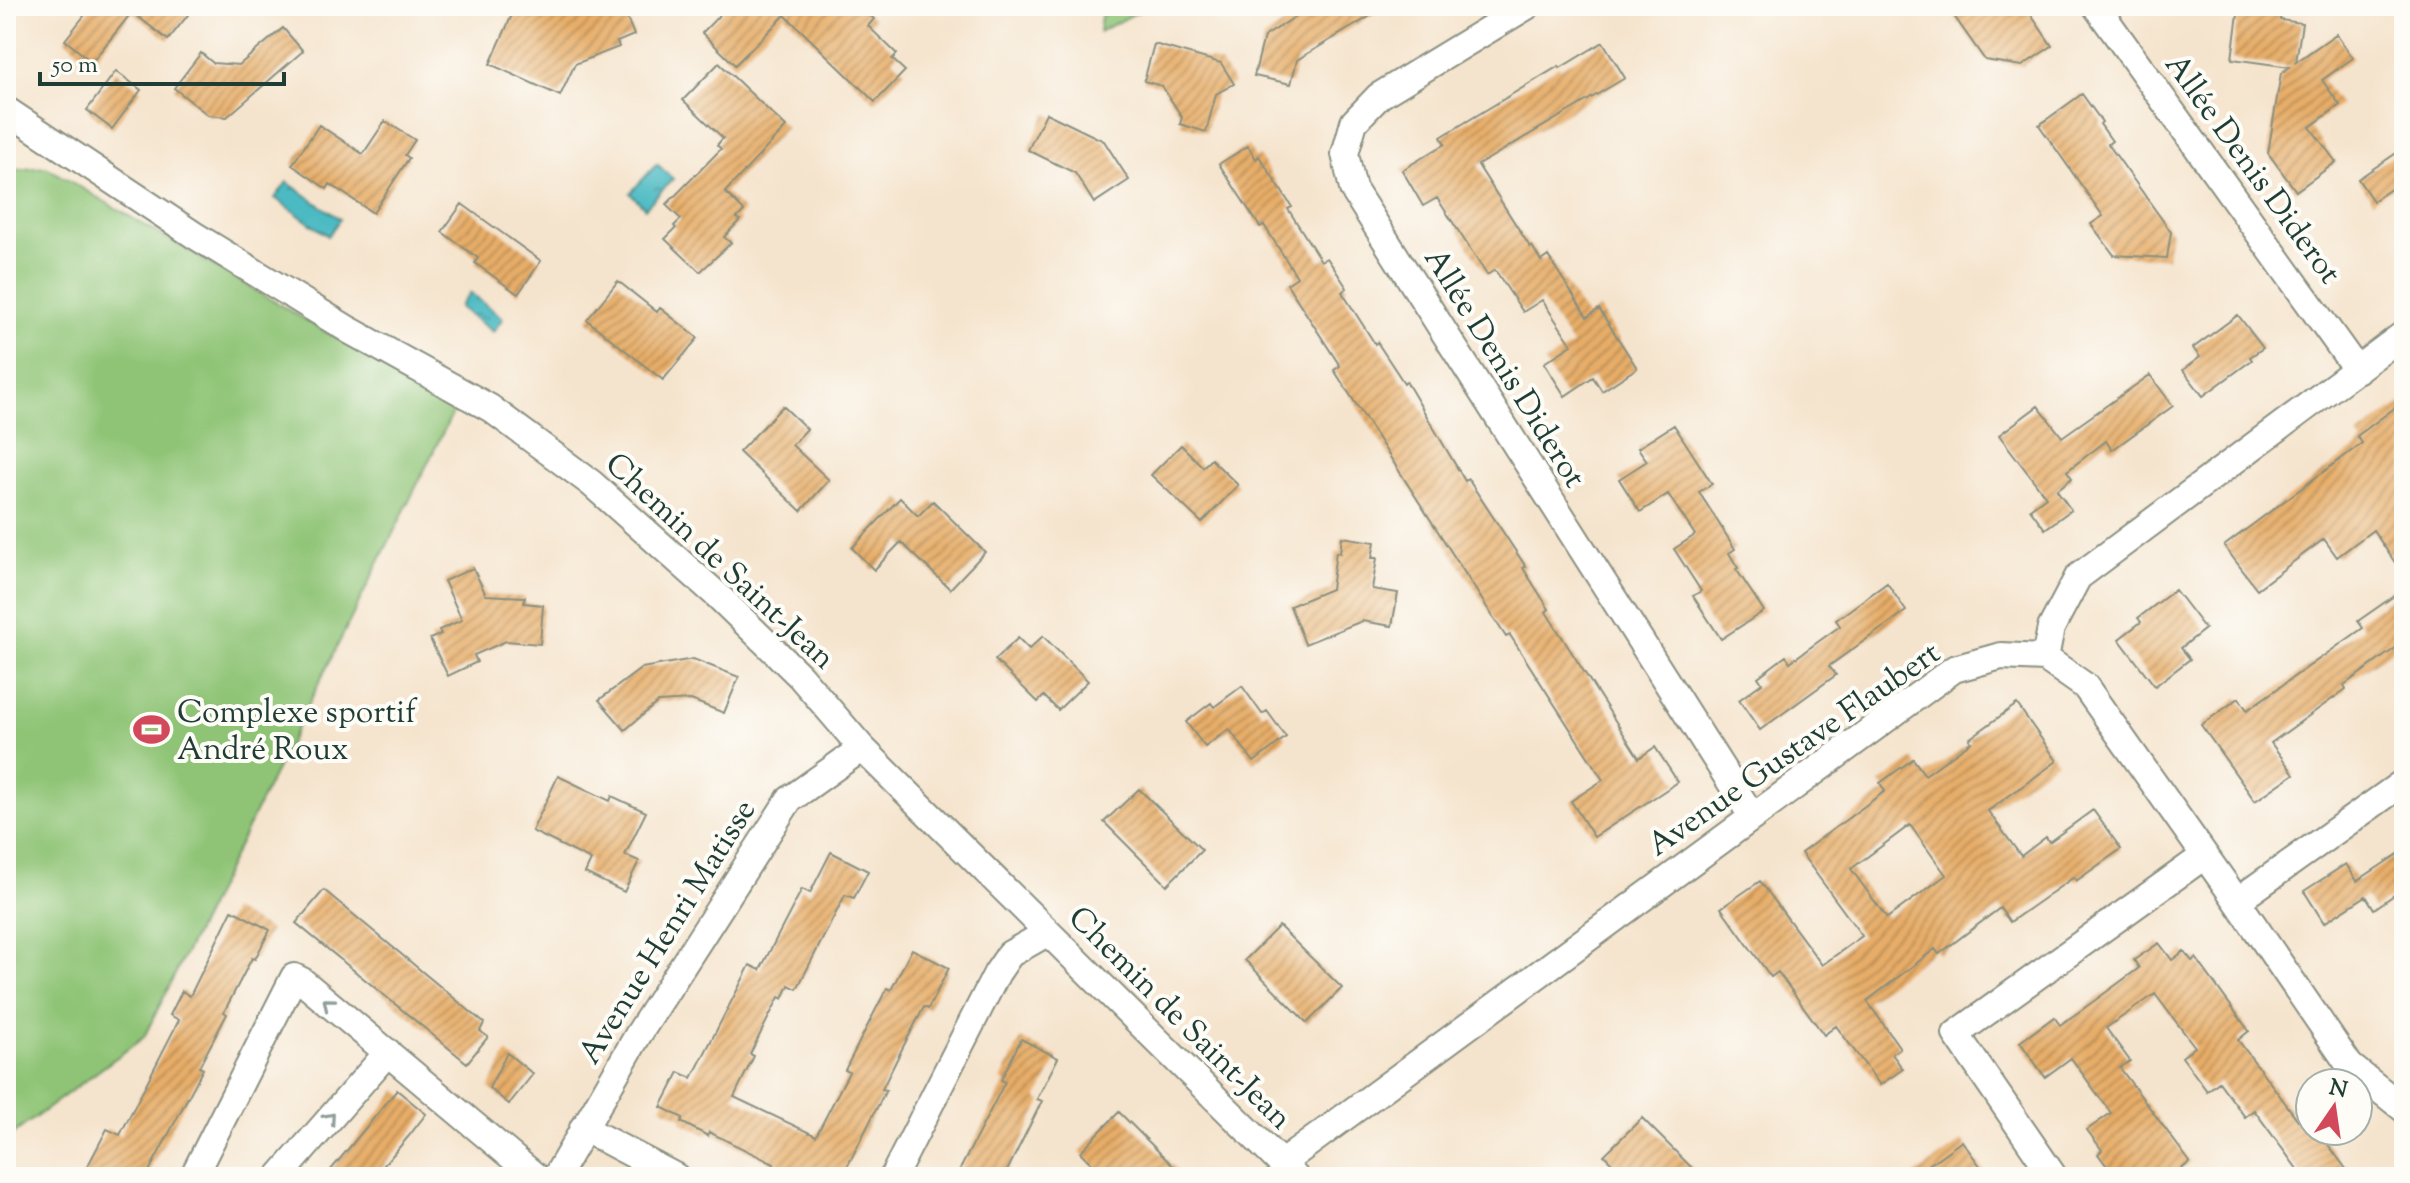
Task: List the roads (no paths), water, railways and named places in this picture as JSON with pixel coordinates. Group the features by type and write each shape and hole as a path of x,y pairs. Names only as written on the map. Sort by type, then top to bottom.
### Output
{"street":[{"name":"Allée Denis Diderot","path":"1527,6 1379,96 1354,122 1345,154 1353,189 1752,816"},
{"name":"Allée Denis Diderot","path":"2096,6 2357,370"},
{"name":"Chemin de Saint-Jean","path":"6,110 194,235 349,330 490,408 579,473 717,595 800,676 862,748 1288,1170"},
{"path":"2404,334 2078,577 2051,628 2045,658 2085,686 2350,1066 2404,1109"},
{"name":"Avenue Gustave Flaubert","path":"1288,1170 1752,816 1954,669 2001,656 2045,658"},
{"name":"Avenue Henri Matisse","path":"556,1177 638,1035 789,800 862,748"},
{"path":"2237,901 2404,782"},
{"path":"2054,1177 1956,1034 2204,856"},
{"path":"893,1177 997,973 1010,954 1047,933"},
{"path":"193,1177 294,977 536,1177"},
{"path":"279,1177 388,1052"},
{"path":"583,1128 676,1177"}],"water":[{"path":"657,164 673,179 645,208 630,193"},
{"path":"287,182 340,219 328,236 275,198"},
{"path":"470,293 503,318 493,332 459,307"}],"place":[{"name":"Complexe sportif André Roux","path":"151,729"}]}
